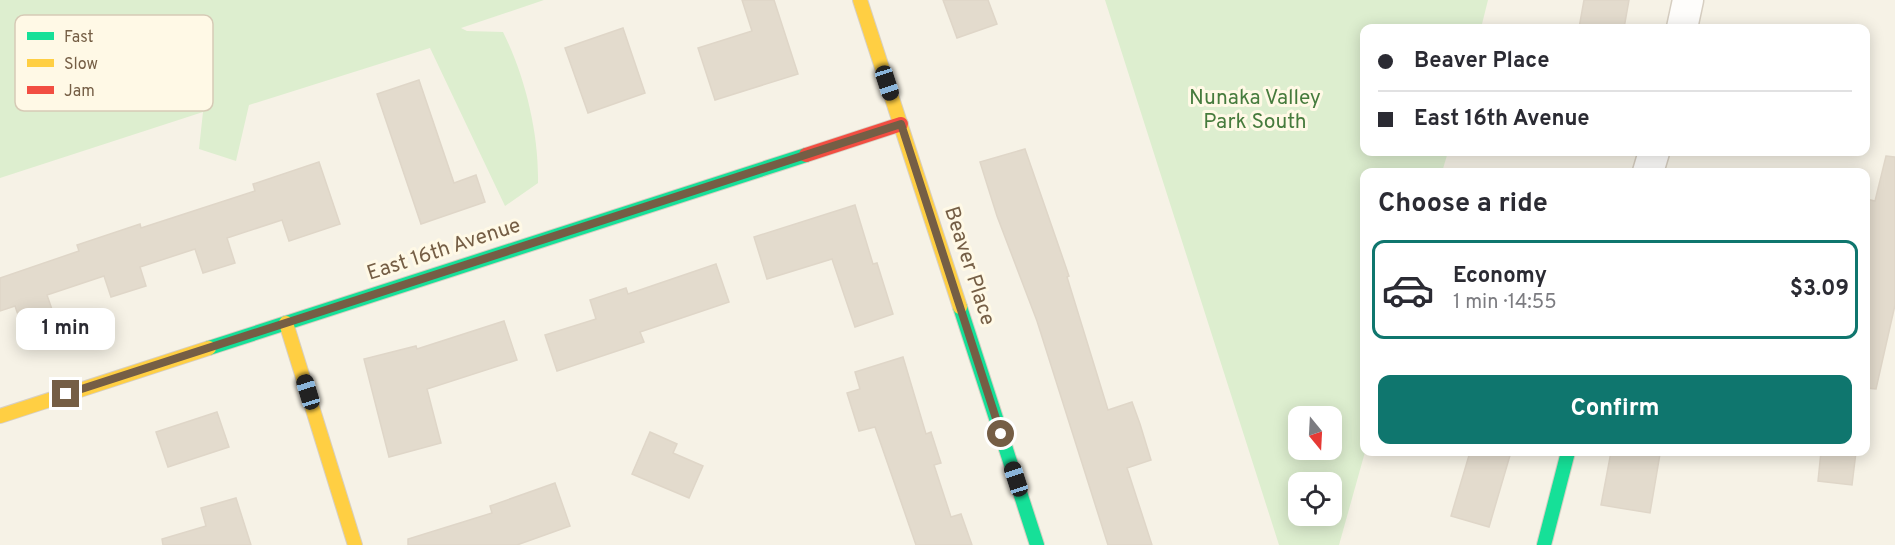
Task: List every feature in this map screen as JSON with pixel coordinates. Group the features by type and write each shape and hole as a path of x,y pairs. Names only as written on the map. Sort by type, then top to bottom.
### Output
{"street":[{"name":"Beaver Place","path":"860,0 1037,545"},
{"path":"1683,24 1688,0"},
{"name":"East 16th Avenue","path":"0,416 901,124"},
{"path":"286,323 355,545"},
{"path":"1544,545 1567,456"}],"green space":[{"path":"0,0 544,0 461,28 467,31 503,32 518,67 529,105 536,144 538,183 505,206 430,48 249,105 236,161 199,149 203,112 0,178"},
{"name":"Nunaka Valley Park South","path":"1105,0 1488,0 1482,24 1360,24 1360,156 1447,156 1443,168 1360,168 1360,456 1364,456 1339,545 1279,545"}],"building":[{"path":"742,0 774,0 798,74 715,100 698,48 752,31"},
{"path":"943,0 988,0 997,24 957,38"},
{"path":"1584,0 1629,0 1625,24 1580,24"},
{"path":"623,28 645,93 588,113 565,48"},
{"path":"419,80 454,183 476,175 485,202 421,224 377,94"},
{"path":"1025,149 1069,276 1067,277 1108,410 1132,402 1140,424 1151,460 1127,468 1152,545 1108,545 1037,321 997,216 980,162"},
{"path":"1886,156 1895,157 1895,305 1876,389 1870,388 1870,200 1875,201"},
{"path":"319,162 340,224 289,241 282,220 227,238 235,263 203,273 195,249 140,267 146,286 111,297 104,276 47,295 56,321 24,332 15,306 0,311 0,278 79,251 77,245 140,224 141,228 255,191 253,184"},
{"path":"855,205 873,264 877,263 893,314 855,327 832,259 767,279 754,237"},
{"path":"716,264 729,302 640,332 644,342 557,371 545,335 596,319 590,300 626,288 628,294"},
{"path":"504,321 517,360 427,389 441,443 389,457 364,359 416,346 417,349"},
{"path":"903,357 926,434 931,432 941,463 934,465 951,517 961,514 972,545 916,545 875,427 859,431 847,393 860,389 855,372"},
{"path":"217,412 229,447 168,467 156,432"},
{"path":"650,432 677,444 673,453 703,466 689,498 632,474"},
{"path":"1469,456 1510,456 1489,527 1451,516"},
{"path":"1610,456 1660,456 1650,513 1601,505"},
{"path":"1821,456 1856,456 1852,485 1818,481"},
{"path":"555,483 570,526 517,545 408,545 408,539 492,513 490,506"},
{"path":"236,498 251,545 163,545 162,539 206,526 201,508"}],"traffic: fast":[{"path":"209,348 806,155"},
{"path":"960,307 1037,545"},
{"path":"1544,545 1567,456"}],"traffic: slow":[{"path":"860,0 960,307"},
{"path":"286,323 355,545"},
{"path":"0,416 209,348"}],"traffic: jam":[{"path":"806,155 901,124"}],"route":[{"path":"66,394 901,124 1001,434"}]}
